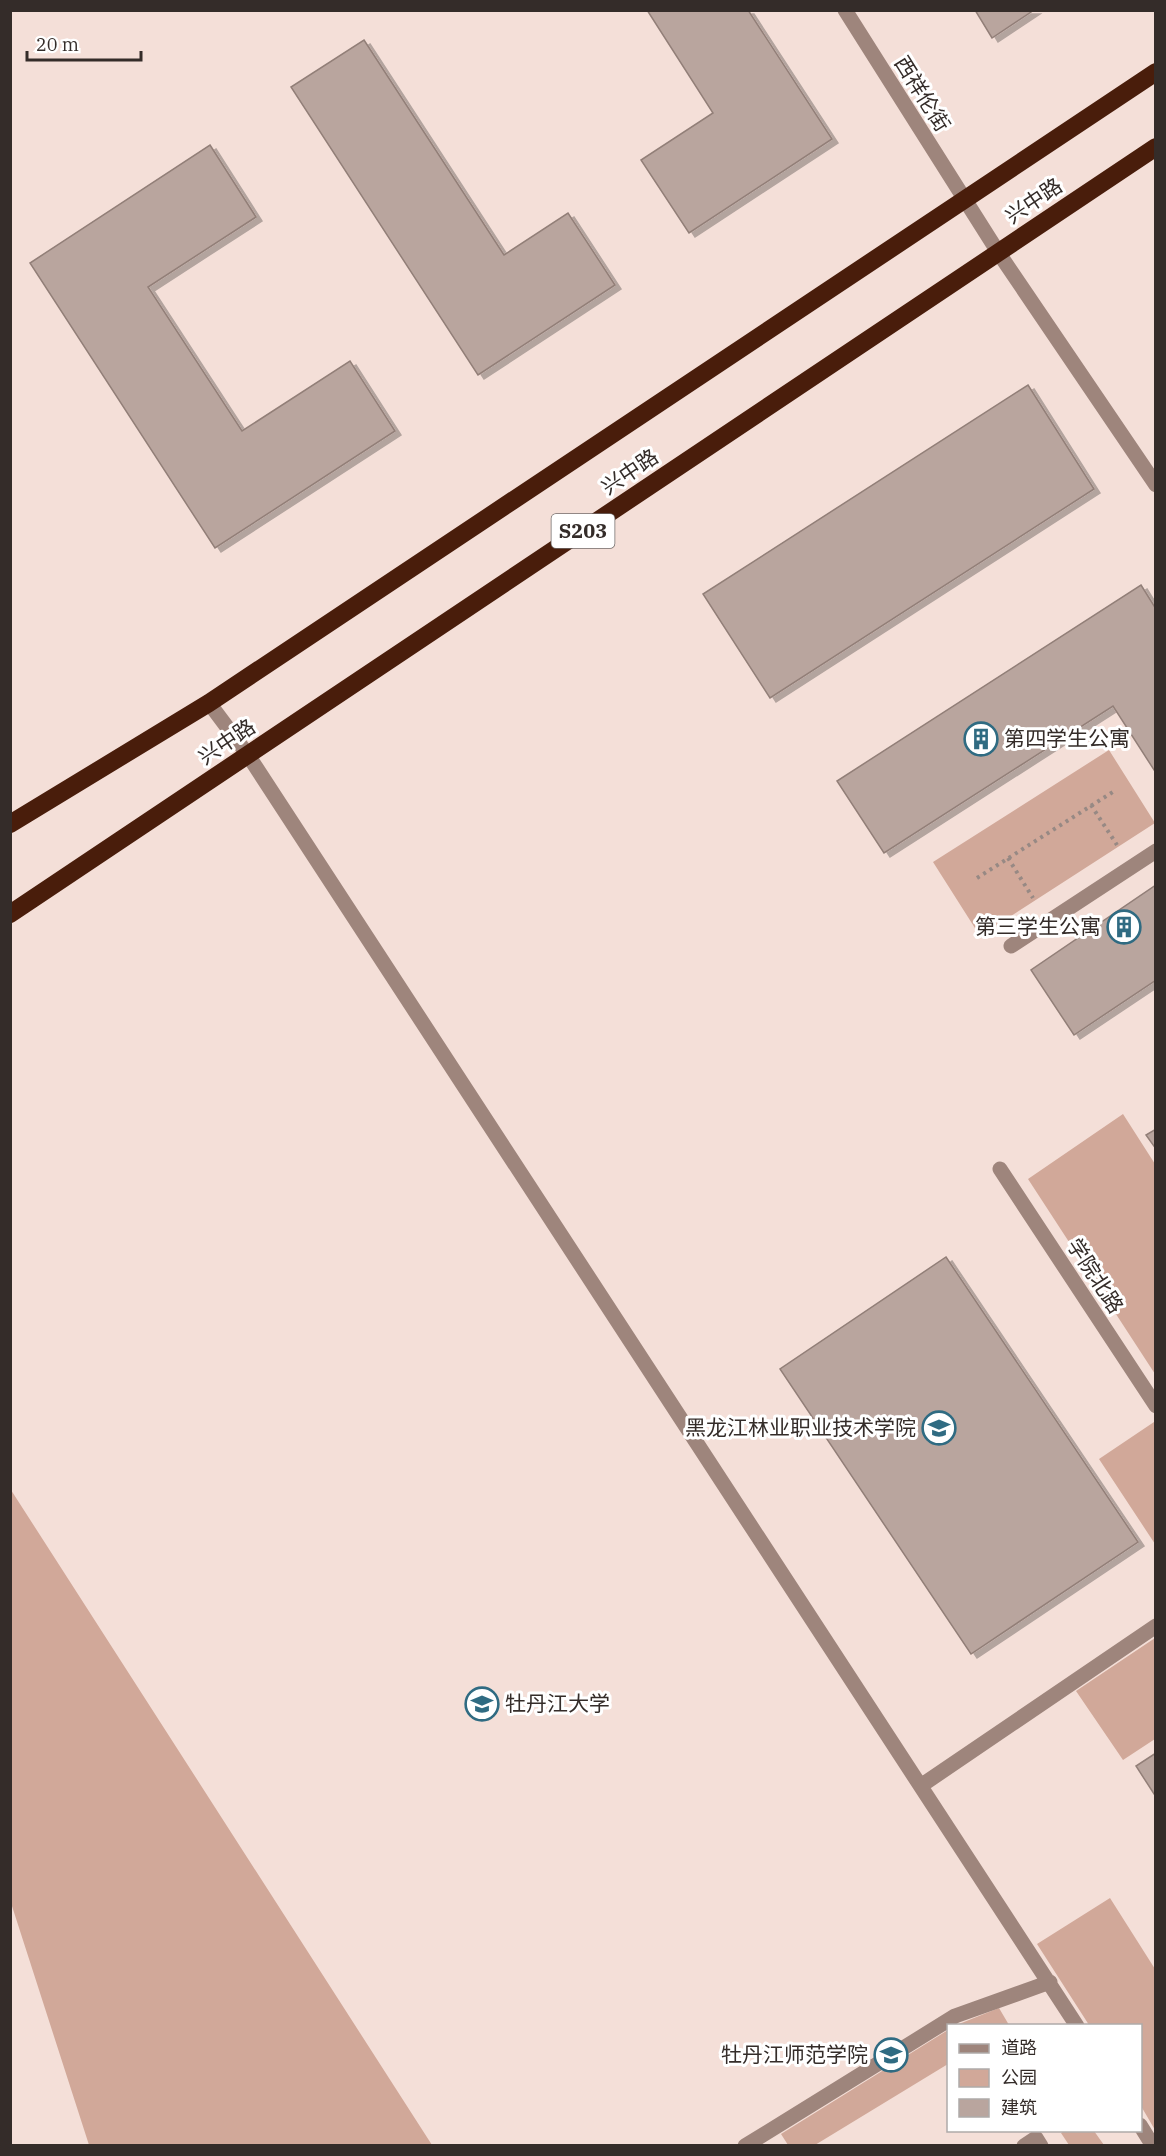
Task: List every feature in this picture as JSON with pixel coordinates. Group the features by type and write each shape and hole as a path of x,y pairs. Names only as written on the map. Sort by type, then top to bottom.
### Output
{"highway":[{"name":"兴中路","path":"10,824 209,703 1155,72"},
{"name":"兴中路","path":"10,914 1155,147"}],"street":[{"name":"西祥伦街","path":"845,10 998,252 1155,485"},
{"path":"209,703 248,755 1076,2024"},
{"path":"1011,946 1155,851"},
{"name":"学院北路","path":"1000,1169 1155,1406"},
{"path":"922,1785 1155,1626"},
{"path":"745,2145 955,2016 1050,1982"},
{"path":"1142,2128 1154,2145"}],"path":[{"path":"977,878 1116,789"},
{"path":"1091,805 1131,867"},
{"path":"1008,858 1048,922"}],"green space":[{"path":"1109,750 1155,823 980,936 933,862"},
{"path":"1123,1114 1155,1164 1155,1374 1028,1179"},
{"path":"1154,1422 1156,1424 1155,1544 1099,1459"},
{"path":"10,1490 432,2145 89,2145 11,1903"},
{"path":"1155,1638 1155,1739 1123,1760 1076,1691"},
{"path":"1110,1898 1155,1969 1155,2130 1142,2108 1142,2024 1088,2024 1037,1944"},
{"path":"999,2008 1008,2024 959,2024"},
{"path":"947,2031 947,2065 815,2145 788,2145 781,2134"},
{"path":"1095,2132 1104,2145 1069,2145 1061,2133"}],"building":[{"path":"647,10 748,10 832,139 689,233 641,160 713,113"},
{"path":"975,10 1034,10 992,38"},
{"path":"364,40 504,255 568,213 615,285 478,375 291,87"},
{"path":"210,145 256,217 148,287 242,431 350,361 395,431 215,548 30,263"},
{"path":"1028,385 1094,489 770,698 703,594"},
{"name":"第四学生公寓","path":"1141,585 1156,609 1156,773 1113,706 884,853 837,781"},
{"name":"第三学生公寓","path":"1156,885 1156,980 1074,1035 1031,970"},
{"path":"1156,1129 1156,1149 1146,1135"},
{"path":"946,1257 1138,1542 971,1654 780,1369"},
{"path":"1156,1753 1156,1797 1136,1766"}],"place":[{"name":"第四学生公寓","path":"981,739"},
{"name":"第三学生公寓","path":"1124,927"},
{"name":"黑龙江林业职业技术学院","path":"939,1428"},
{"name":"牡丹江大学","path":"482,1704"},
{"name":"牡丹江师范学院","path":"891,2055"}]}
